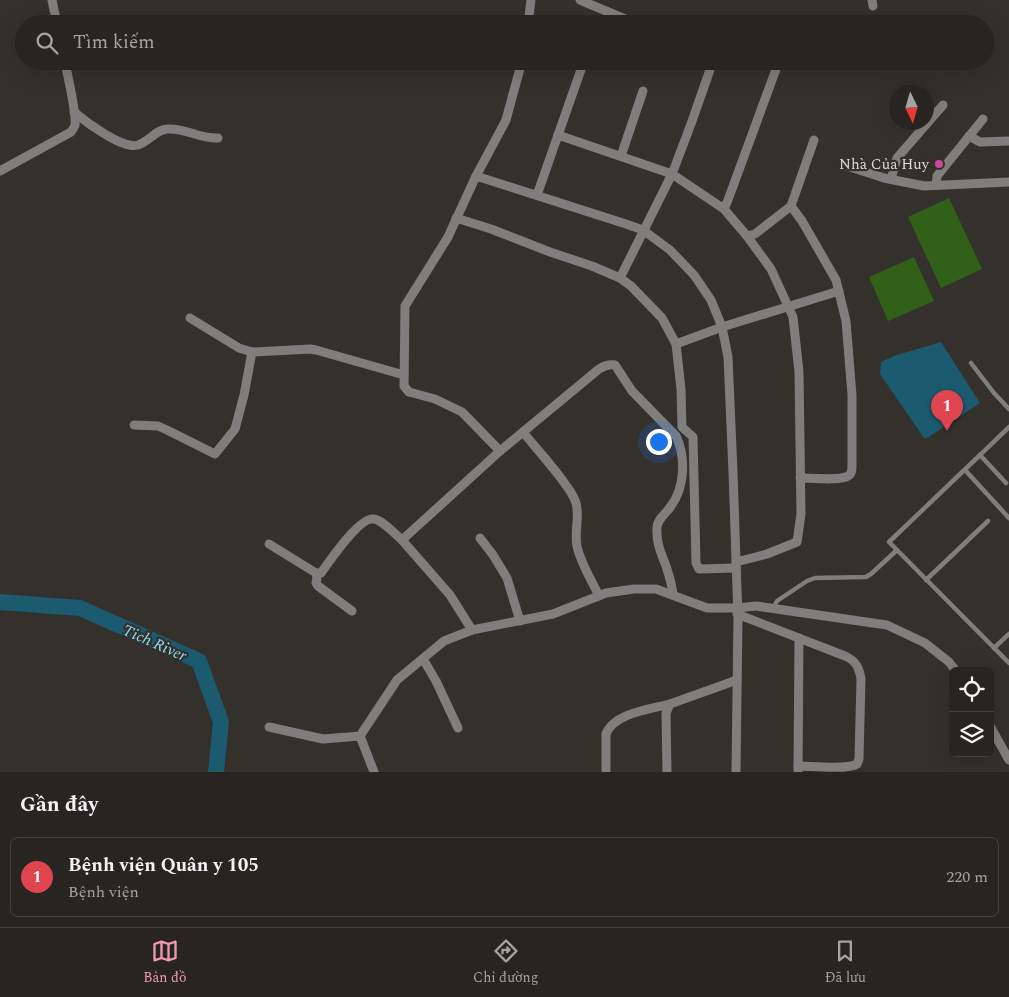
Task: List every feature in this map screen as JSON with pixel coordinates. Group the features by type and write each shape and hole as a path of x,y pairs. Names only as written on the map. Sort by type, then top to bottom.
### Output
{"street":[{"path":"52,0 55,15"},
{"path":"530,15 532,0"},
{"path":"580,0 616,15"},
{"path":"0,171 71,132 74,126 74,112 67,70"},
{"path":"500,451 462,412 435,399 409,392 404,386 405,306 448,237 476,176 506,120 520,70"},
{"path":"537,195 581,70"},
{"path":"620,278 672,174 710,70"},
{"path":"724,209 776,70"},
{"path":"621,156 643,91"},
{"path":"891,180 897,158 943,105"},
{"path":"74,112 108,136 133,146 138,146 162,129 180,130 210,138 218,138"},
{"path":"936,185 937,176 982,119"},
{"path":"456,218 491,228 620,278 631,286 662,318 676,344 681,389 682,427 693,437 696,563 699,569 736,565 797,542 801,514 799,372 793,317 771,270 747,236 724,209 672,174 558,135"},
{"path":"969,136 980,142 1009,142"},
{"path":"747,236 755,234 791,206 814,140"},
{"path":"847,166 891,180 924,186 1009,182"},
{"path":"476,176 643,230 670,250 694,275 711,300 722,327 728,357 737,611 736,772"},
{"path":"791,206 802,221 836,280 846,320 852,395 851,473 848,477 841,479 800,478"},
{"path":"676,344 722,327 839,290"},
{"path":"190,318 239,348 252,352 310,349 404,375"},
{"path":"134,425 158,426 214,454 235,429 252,352"},
{"path":"402,540 522,432 599,369 610,364 615,365 632,391 676,436 679,442 682,460 681,483 678,494 670,508 660,519 656,532 659,550 674,595"},
{"path":"522,432 552,466 572,493 578,512 577,546 599,596"},
{"path":"269,544 316,573 321,573 361,524 367,519 377,520 402,540 450,595 472,630"},
{"path":"480,538 494,555 507,578 520,621"},
{"path":"316,573 316,583 318,586 352,611"},
{"path":"360,736 397,680 444,642 472,630 553,614 606,593 634,589 656,589 707,608 737,611 851,659 860,671 861,679 859,760 852,767 798,769 799,638"},
{"path":"737,611 756,606 887,625 925,643 953,667"},
{"path":"423,659 436,681 458,728"},
{"path":"606,772 606,734 614,722 631,714 670,704 737,680"},
{"path":"667,772 666,713 670,704"},
{"path":"269,726 323,739 360,736"},
{"path":"994,733 1009,760"},
{"path":"360,736 374,772"}],"lane":[{"path":"971,363 1009,409"},
{"path":"1009,427 889,542 1009,663"},
{"path":"980,455 1006,483"},
{"path":"965,470 1009,518"},
{"path":"926,580 988,521"},
{"path":"772,609 777,601 815,578 866,577 897,550"},
{"path":"994,648 1009,634"}],"green space":[{"path":"949,198 982,269 941,288 908,217"},
{"path":"914,257 934,301 888,321 869,277"}],"water":[{"path":"941,342 980,403 927,438 924,438 880,374 881,362 894,356"}],"waterway":[{"name":"Tich River","path":"0,602 80,608 199,661 221,722 216,772"}],"place":[{"name":"Nhà Của Huy","path":"939,164"},
{"name":"Bệnh viện Quân y 105","path":"947,431"}]}
